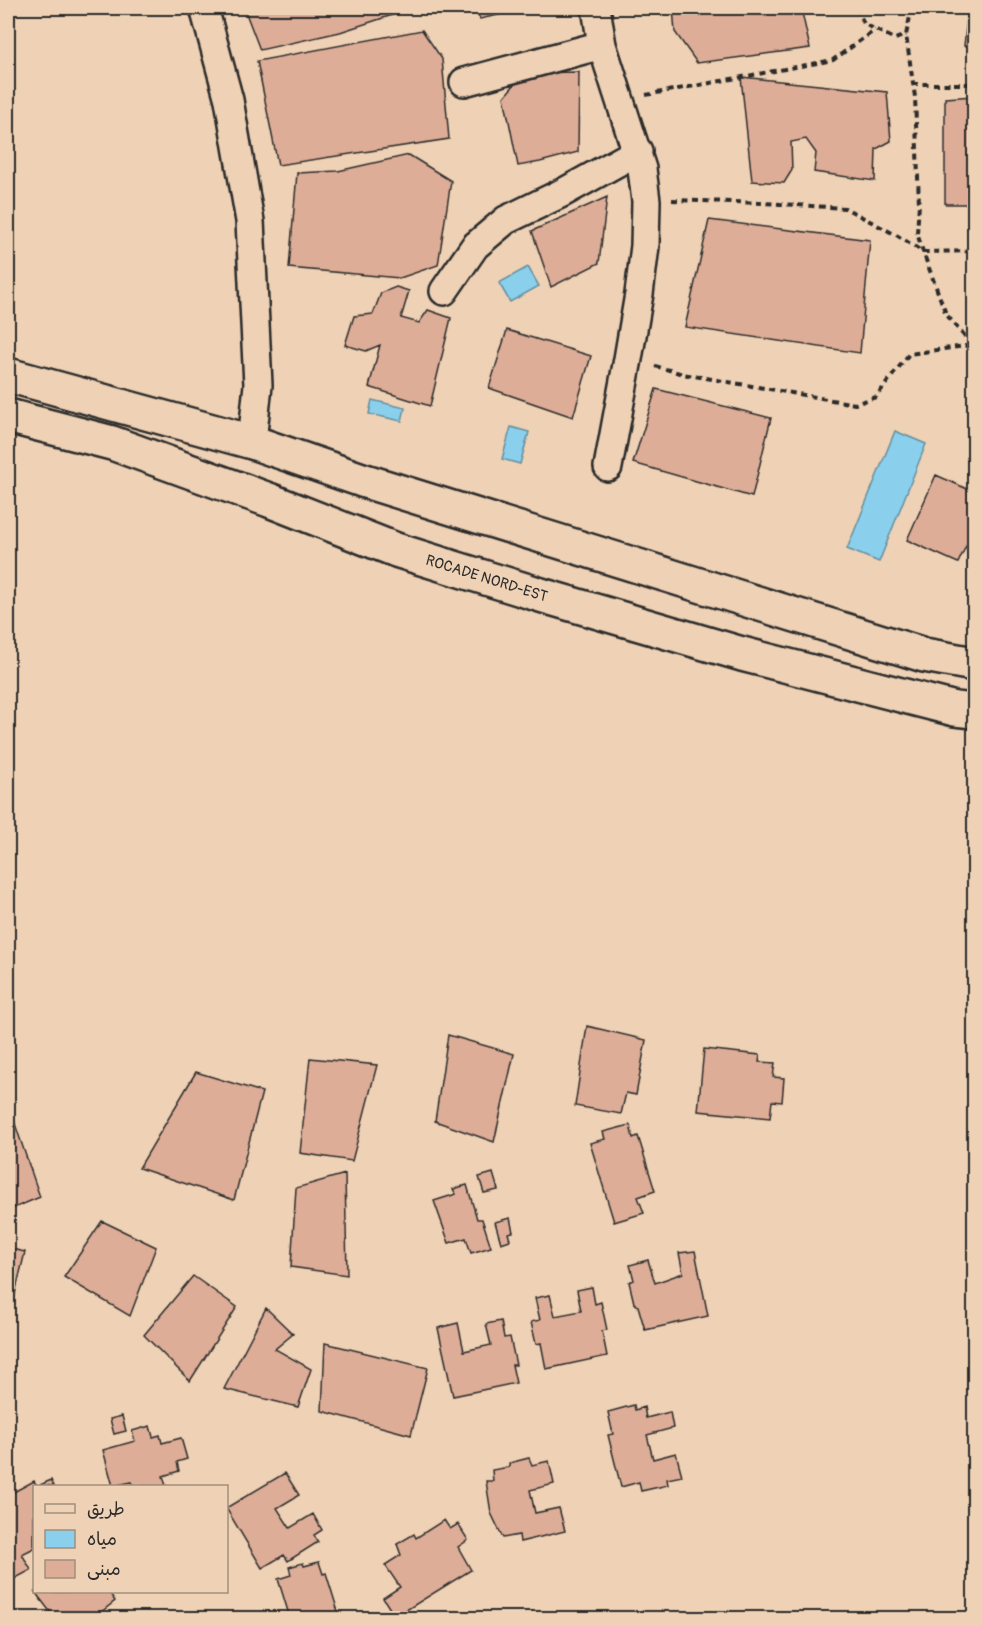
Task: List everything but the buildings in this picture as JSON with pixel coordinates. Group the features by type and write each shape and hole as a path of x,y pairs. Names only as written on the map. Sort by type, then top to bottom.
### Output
{"street":[{"path":"204,8 229,99 250,220 258,385 252,442"},
{"path":"596,8 602,45 638,151 646,201 645,246 608,467"},
{"path":"464,82 602,45"},
{"path":"444,291 475,246 506,220 564,192 638,151"},
{"path":"8,375 252,442 373,483 924,655 975,664"},
{"name":"ROCADE NORD-EST","path":"8,416 112,443 269,500 396,550 544,596 741,654 955,709 975,711"}],"path":[{"path":"857,8 864,24 894,39 906,35"},
{"path":"912,8 906,35 915,97 919,204 917,233 946,314 973,346"},
{"path":"620,101 833,60 875,30"},
{"path":"912,84 975,84"},
{"path":"646,201 752,202 845,208 923,252 975,251"},
{"path":"628,358 683,374 855,404 876,397 909,354 973,346"}],"water":[{"path":"528,267 539,286 510,302 499,283"},
{"path":"372,400 405,408 402,421 369,414"},
{"path":"511,427 529,432 520,464 502,459"},
{"path":"895,431 926,444 879,562 847,549"}]}
